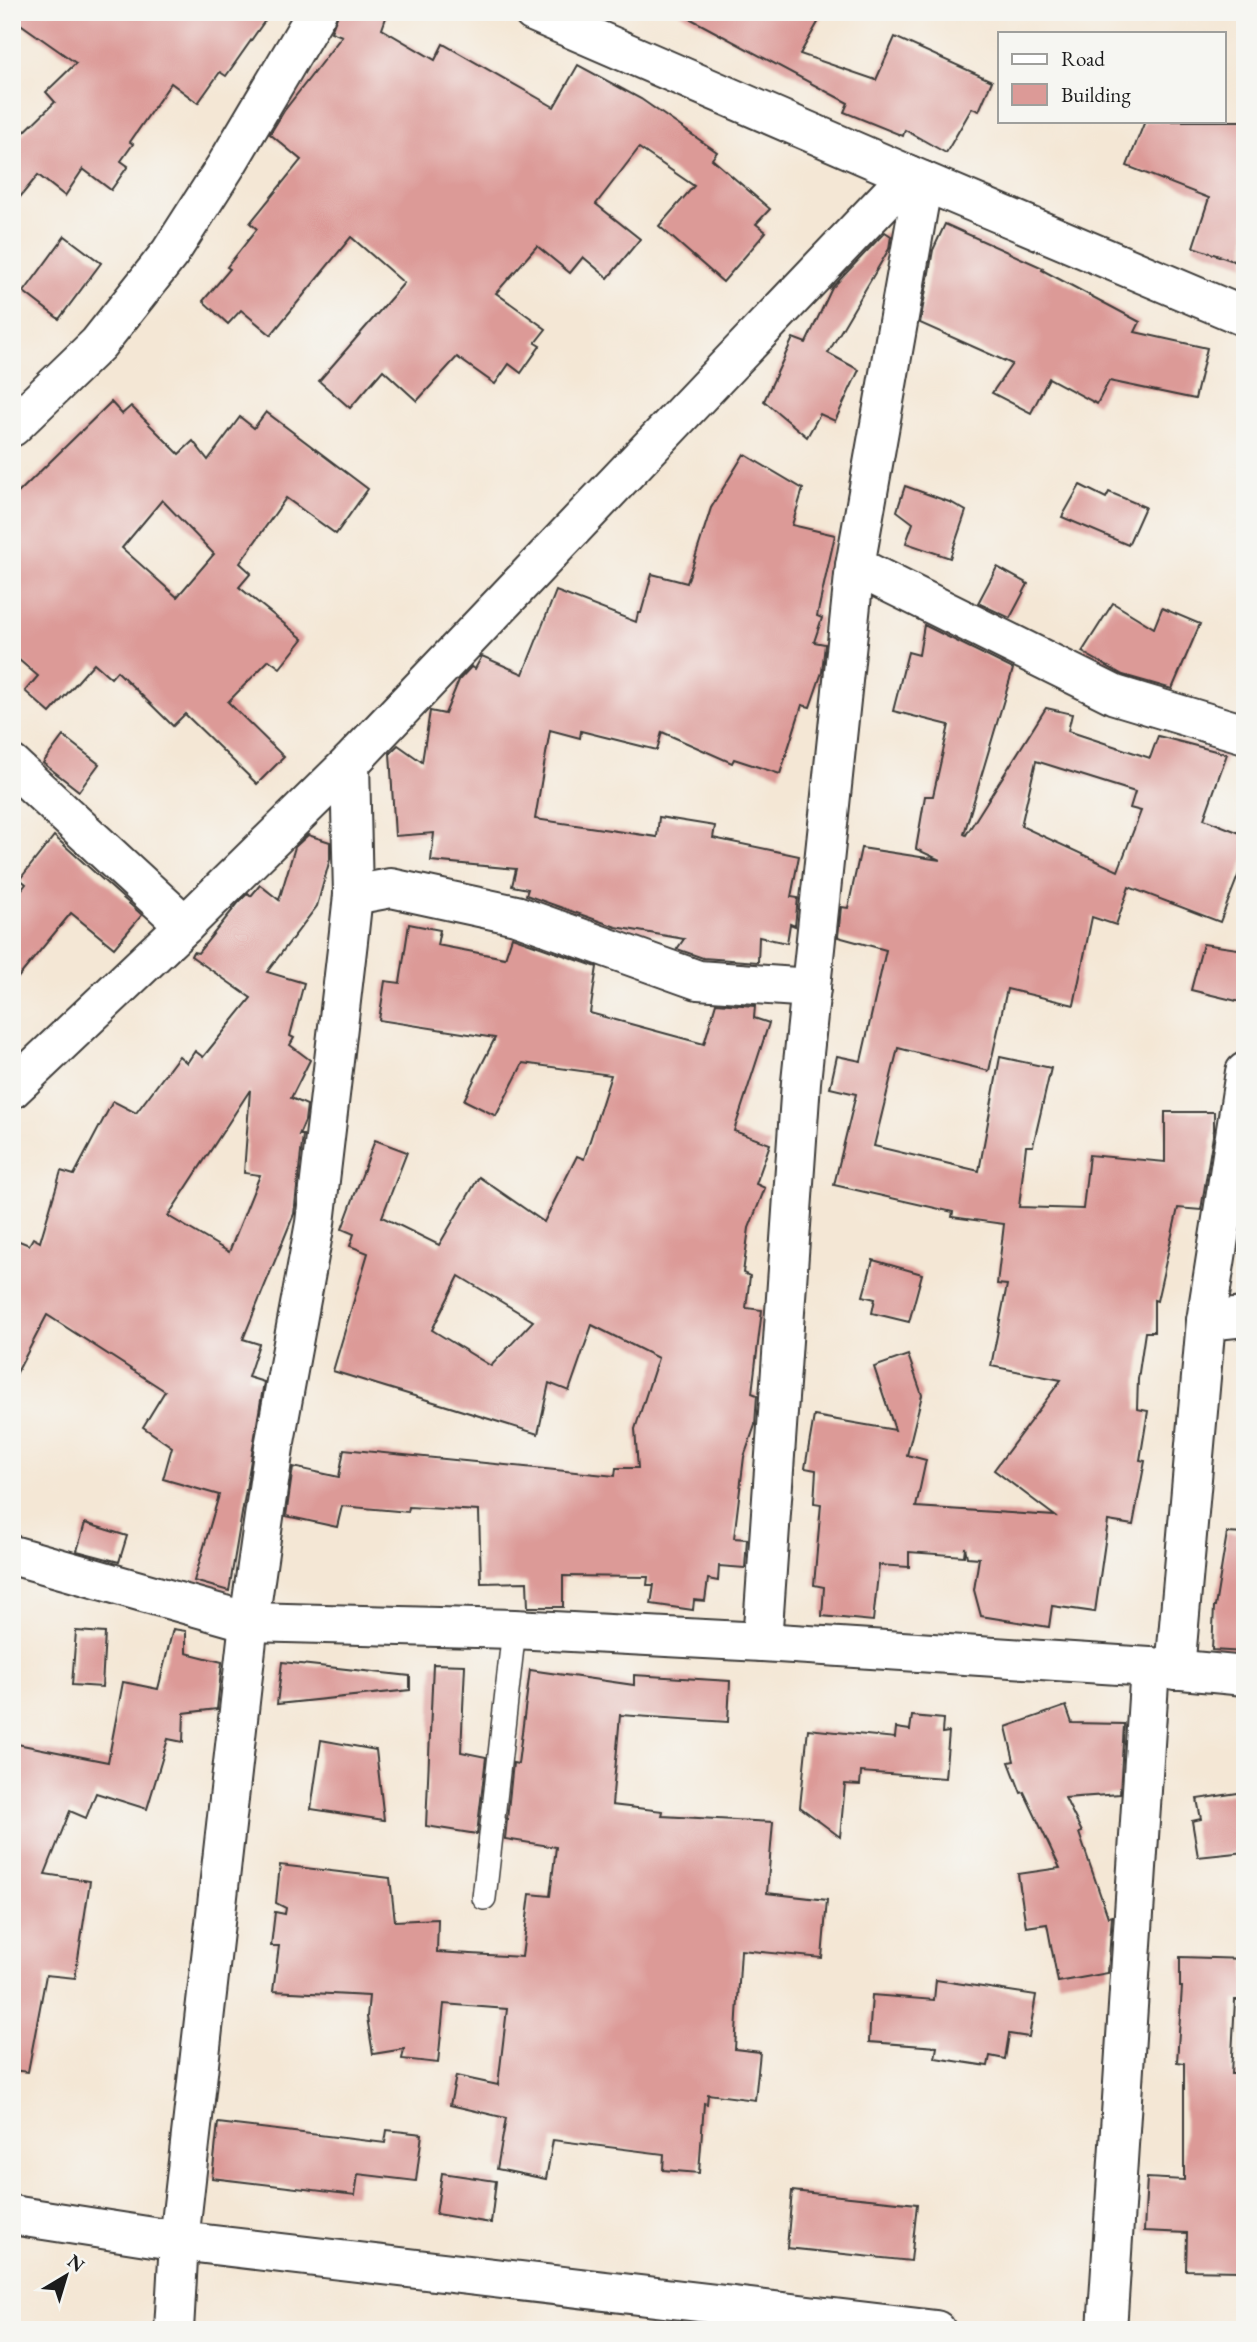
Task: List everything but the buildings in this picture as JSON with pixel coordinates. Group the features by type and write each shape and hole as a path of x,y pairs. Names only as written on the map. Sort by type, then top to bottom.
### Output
{"street":[{"path":"12,427 98,344 170,253 227,164 317,12"},
{"path":"533,12 1245,317"},
{"path":"762,1643 800,1095 855,566 916,178"},
{"path":"12,1089 350,763 916,178"},
{"path":"855,566 1115,695 1245,734"},
{"path":"174,2330 179,2241 249,1622 274,1447 315,1223 353,895 350,763"},
{"path":"12,765 185,925"},
{"path":"353,895 391,888 516,915 698,980 811,988"},
{"path":"1107,2330 1162,1668 1206,1321 1245,1072"},
{"path":"1206,1321 1245,1317"},
{"path":"12,1555 249,1622 514,1629 1162,1668 1245,1676"},
{"path":"12,2215 179,2241 894,2328 936,2330"}],"lane":[{"path":"484,1898 514,1629"}]}
